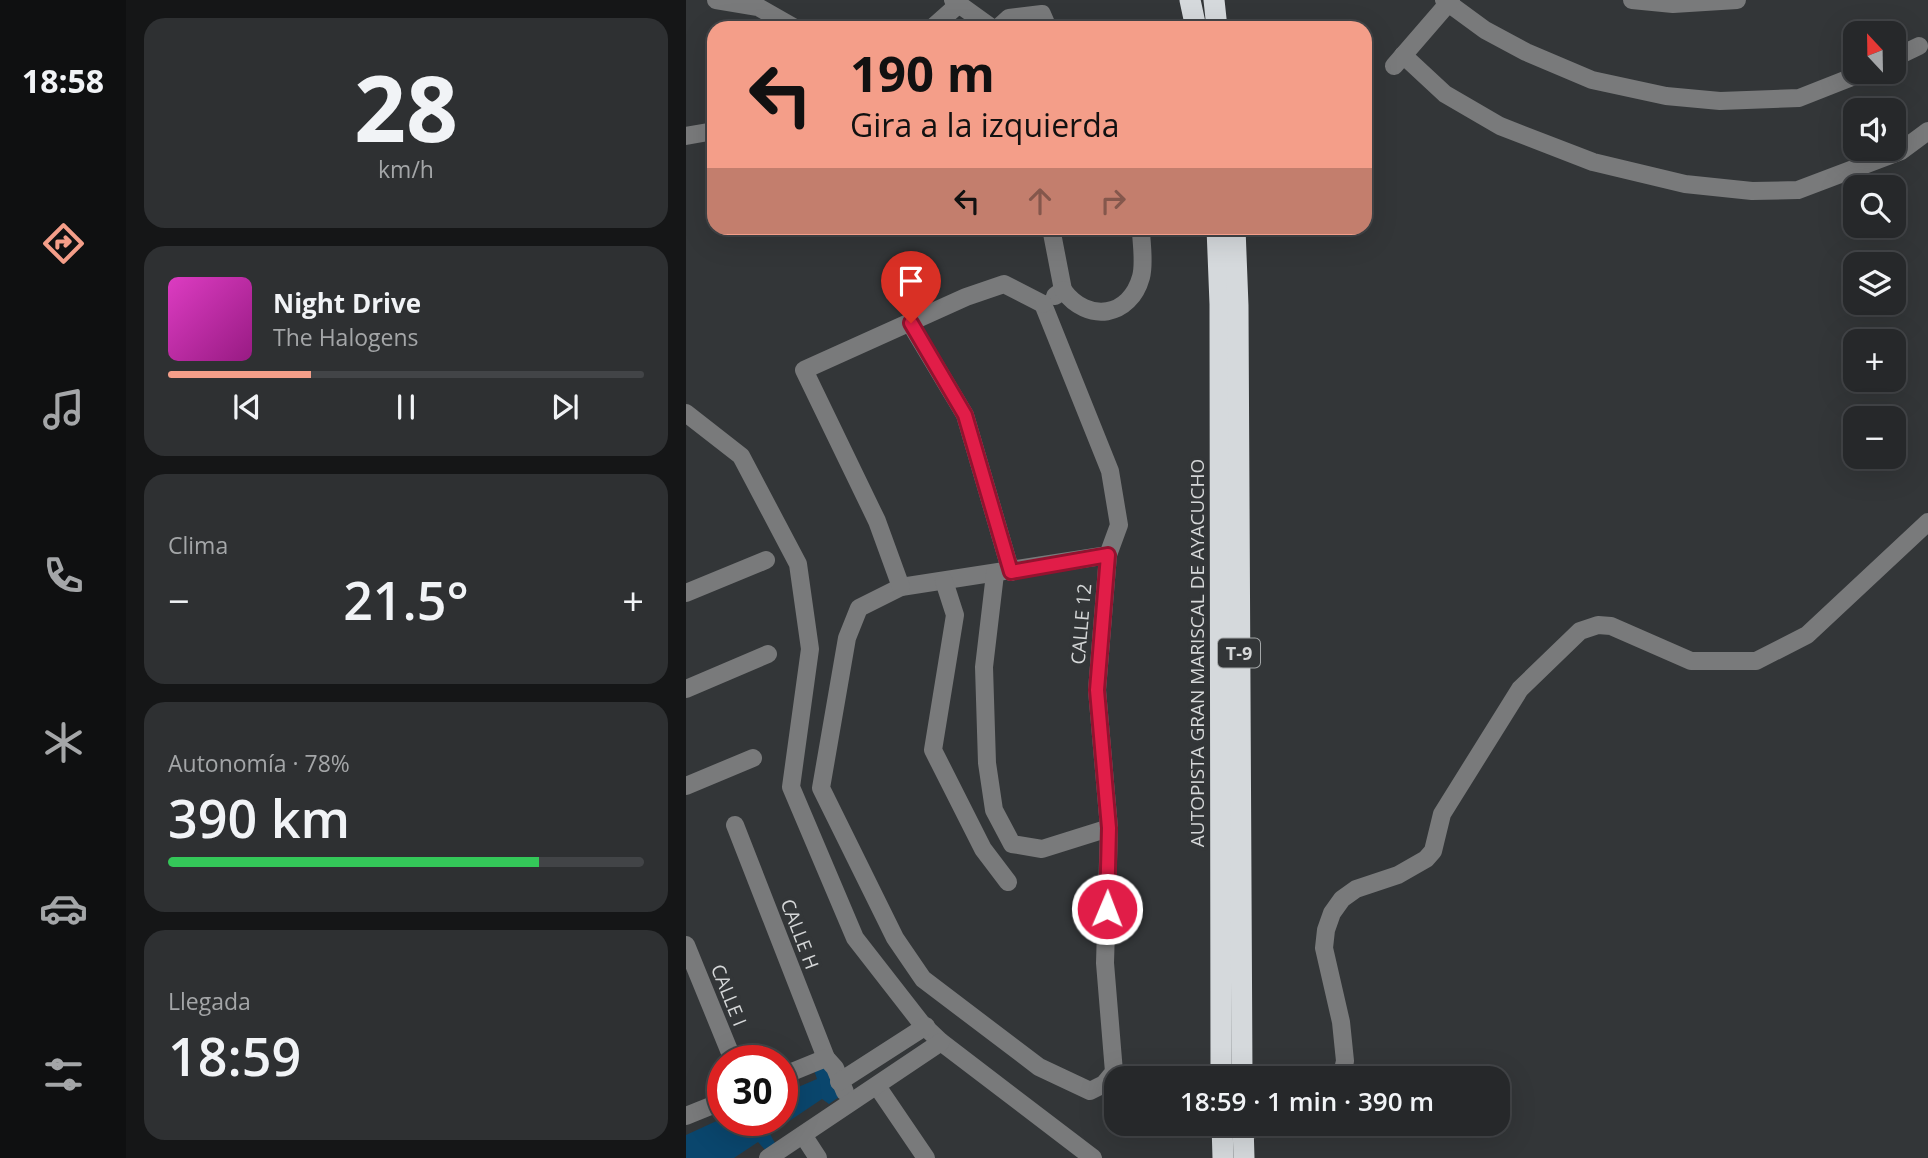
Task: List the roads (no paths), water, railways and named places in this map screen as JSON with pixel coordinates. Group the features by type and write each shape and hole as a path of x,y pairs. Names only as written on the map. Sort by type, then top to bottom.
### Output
{"highway":[{"path":"1191,0 1195,21"},
{"path":"1214,0 1216,21"},
{"name":"AUTOPISTA GRAN MARISCAL DE AYACUCHO","path":"1217,235 1220,304 1221,1066"},
{"name":"T-9","path":"1235,235 1238,306 1242,1066"},
{"path":"1222,1136 1223,1158"},
{"path":"1243,1136 1244,1158"}],"street":[{"path":"716,0 758,7 783,21"},
{"path":"1632,0 1673,4 1737,0"},
{"path":"1843,81 1799,98 1720,101 1666,96 1592,80 1526,52 1485,30 1448,1 1398,61 1445,94 1500,126 1593,162 1685,184 1752,191 1798,191 1901,151 1928,131"},
{"path":"938,21 956,2 982,21"},
{"path":"1006,21 1009,18 1039,14"},
{"path":"1906,52 1919,46"},
{"path":"686,136 707,132"},
{"path":"1052,235 1063,290 1073,304 1087,312 1109,311 1129,300 1142,273 1141,235"},
{"path":"1063,290 1044,304 1004,284 965,297 804,370 877,521 901,587 1108,555"},
{"name":"CALLE 12","path":"901,587 859,608 848,638 821,788 895,937 922,979 1039,1067 1090,1091 1104,1084 1114,1072 1105,963 1109,828 1097,690 1108,555 1119,525 1110,471 1044,304"},
{"path":"911,323 965,415 1003,573 984,667 987,763 994,810 1012,844 1042,849 1109,828"},
{"path":"686,413 741,456 798,564 810,649 791,787 855,938 941,1042 1093,1158"},
{"path":"1344,1066 1341,1022 1324,948 1332,913 1342,899 1356,889 1415,868 1433,851 1442,814 1520,690 1580,631 1598,625 1611,626 1691,661 1756,661 1807,635 1928,522"},
{"path":"686,593 766,560"},
{"path":"944,581 955,615 933,750 983,849 1008,882"},
{"path":"686,689 768,654"},
{"path":"686,786 753,758"},
{"name":"CALLE H","path":"735,825 826,1058 838,1074 839,1082 852,1103"},
{"name":"CALLE I","path":"686,945 727,1045"},
{"path":"839,1082 926,1026"},
{"path":"768,1158 941,1042"},
{"path":"798,1069 826,1058"},
{"path":"877,1086 926,1158"},
{"path":"686,1116 707,1107"},
{"path":"803,1135 818,1158"}]}
